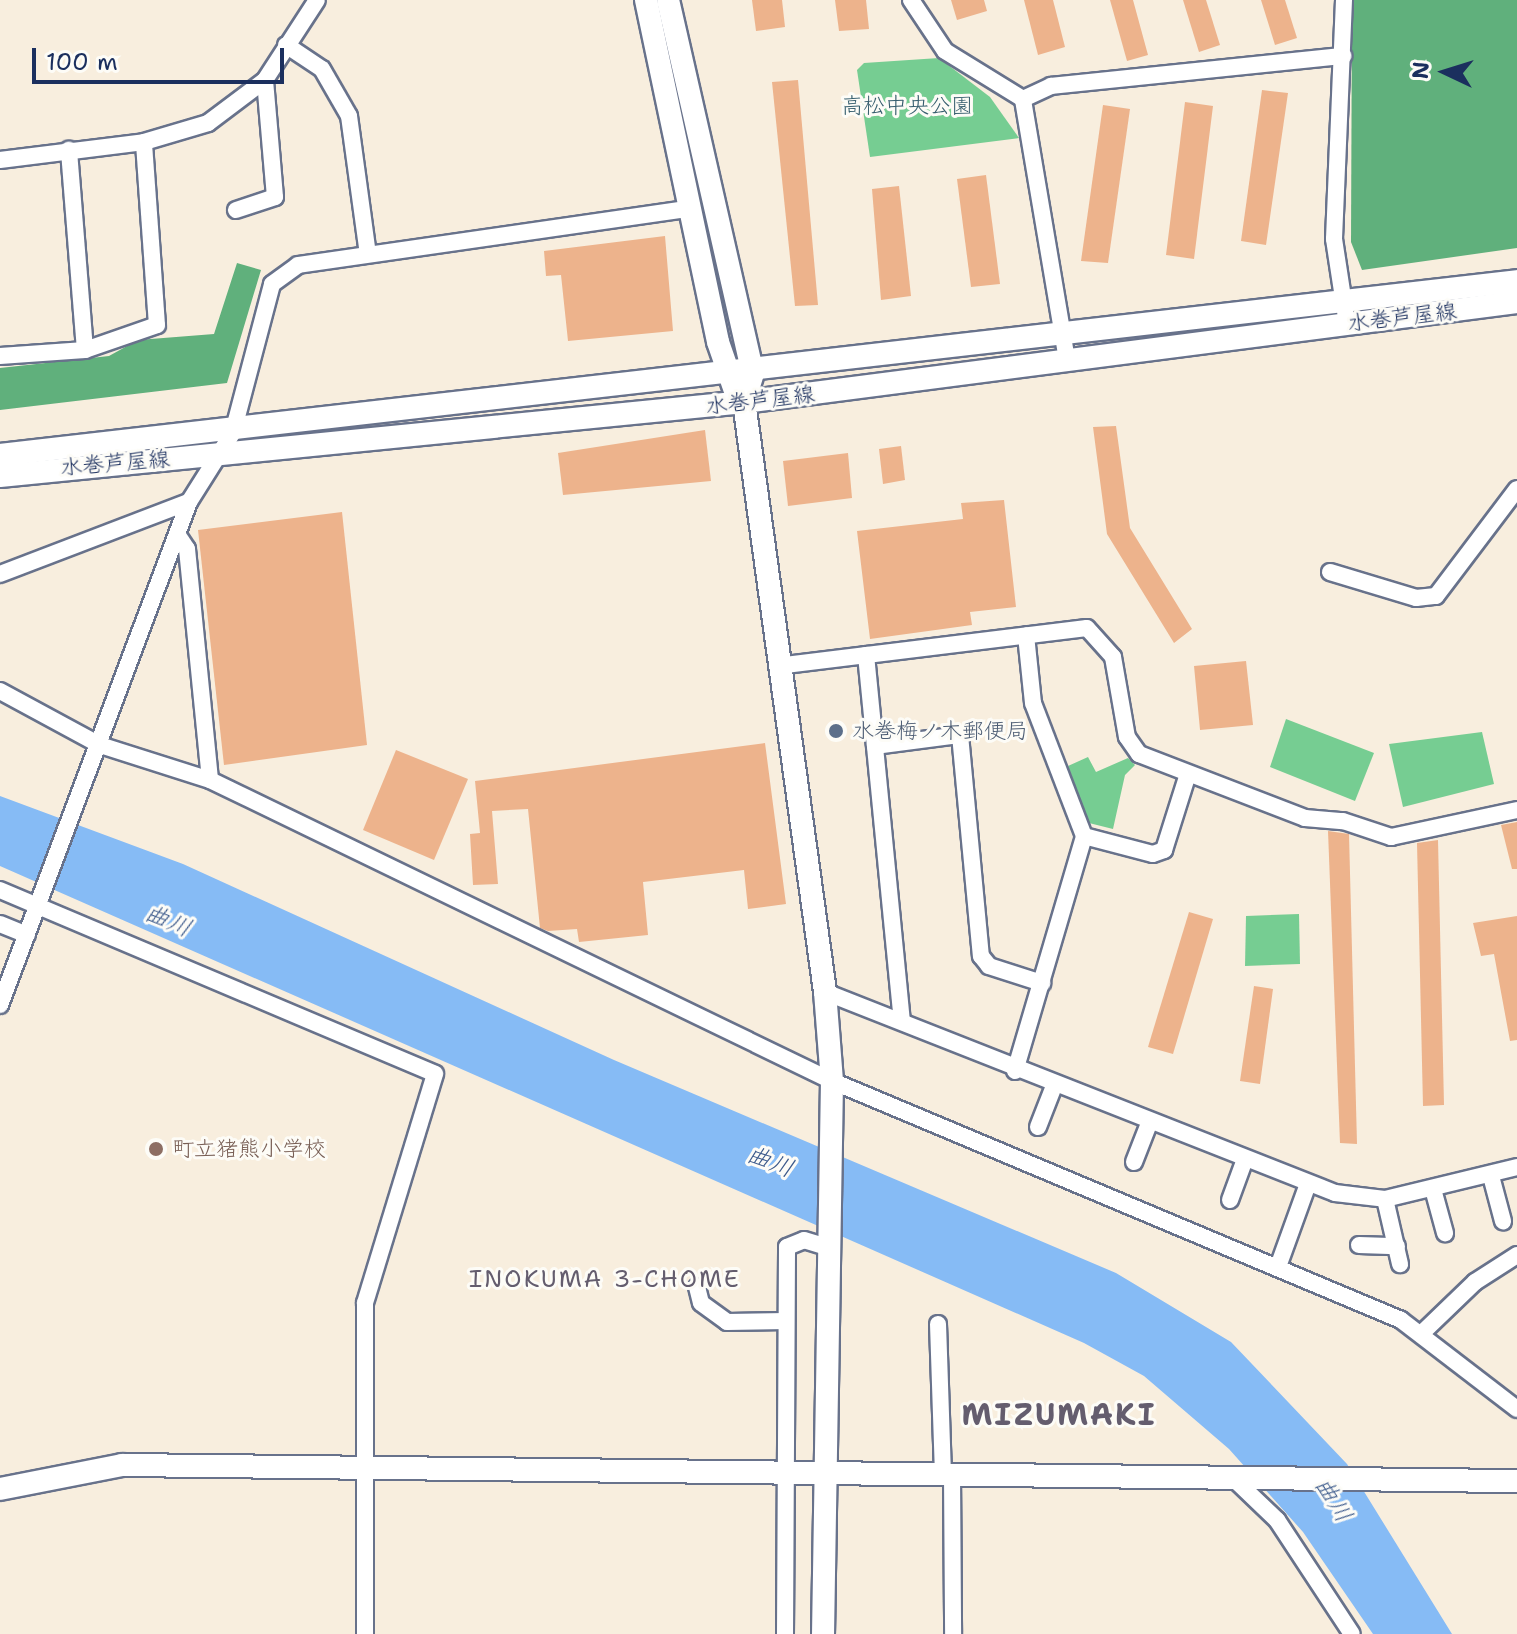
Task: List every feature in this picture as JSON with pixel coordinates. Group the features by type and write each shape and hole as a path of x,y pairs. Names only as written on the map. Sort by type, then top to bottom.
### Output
{"street":[{"path":"0,160 144,142 208,123 265,80 317,0"},
{"path":"646,0 726,375 744,402"},
{"path":"668,0 753,373 744,402 777,666 825,992 832,1081 823,1634"},
{"path":"911,0 945,51 1023,99 1065,349"},
{"path":"1344,0 1334,239 1345,314"},
{"path":"286,45 322,69 349,116 368,254"},
{"path":"1023,99 1051,86 1343,56"},
{"path":"236,210 275,197 265,80"},
{"path":"0,356 85,350 157,325 144,142"},
{"path":"69,150 85,350"},
{"path":"0,1005 189,502 229,443 272,284 298,265 689,209"},
{"name":"水巻芦屋線","path":"1345,314 1517,281"},
{"name":"水巻芦屋線","path":"0,455 229,443 744,402 1065,349 1345,314 1517,302"},
{"name":"水巻芦屋線","path":"0,476 726,375 1065,349"},
{"path":"1330,572 1416,598 1436,596 1517,489"},
{"path":"0,574 189,502"},
{"path":"177,534 187,549 210,780"},
{"path":"777,666 1087,628 1099,637 1113,657 1127,737 1139,754 1305,818 1343,821 1391,837 1517,810"},
{"path":"1015,1071 1084,836 1033,703 1026,635"},
{"path":"866,655 902,1020"},
{"path":"0,691 100,745 210,780 832,1081 1279,1264 1421,1334 1517,1409"},
{"path":"875,746 960,735 981,956 989,966 1042,983"},
{"path":"1084,836 1153,854 1164,850 1188,774"},
{"path":"0,890 435,1074 365,1303 365,1634"},
{"path":"0,924 27,935"},
{"path":"825,992 902,1020 1015,1071 1308,1184 1385,1199 1491,1176 1517,1167"},
{"path":"1038,1127 1054,1086"},
{"path":"1134,1162 1150,1121"},
{"path":"1230,1200 1245,1159"},
{"path":"1491,1176 1503,1221"},
{"path":"1279,1264 1308,1184"},
{"path":"1433,1189 1445,1233"},
{"path":"1385,1199 1400,1264"},
{"path":"785,1634 787,1247 804,1240 828,1243"},
{"path":"1359,1245 1397,1246"},
{"path":"1421,1334 1475,1282 1517,1255"},
{"path":"697,1287 701,1303 727,1322 786,1321"},
{"path":"938,1324 948,1475 953,1634"},
{"path":"0,1489 122,1465 1517,1481"},
{"path":"1239,1478 1277,1520 1352,1634"}],"green space":[{"path":"1352,0 1517,0 1517,248 1362,270 1351,242"},
{"name":"高松中央公園","path":"939,58 990,97 1019,138 870,157 857,70 864,63"},
{"path":"237,263 261,270 227,383 0,410 0,368 109,356 138,340 214,334"},
{"path":"1286,719 1374,753 1355,801 1270,767"},
{"path":"1482,732 1494,784 1403,807 1389,744"},
{"path":"1088,757 1096,772 1128,758 1135,765 1125,775 1113,829 1089,823 1068,766"},
{"path":"1299,914 1300,964 1245,966 1246,916"}],"water":[{"name":"曲川","path":"0,796 183,864 614,1060 1116,1273 1231,1342 1347,1464 1452,1634 1373,1634 1303,1532 1229,1449 1144,1376 1084,1343 0,866"}],"building":[{"path":"752,0 782,0 785,27 756,31"},
{"path":"835,0 866,0 869,29 839,31"},
{"path":"951,0 984,0 987,11 957,20"},
{"path":"1024,0 1053,0 1065,47 1038,55"},
{"path":"1110,0 1133,0 1148,55 1127,61"},
{"path":"1183,0 1206,0 1220,45 1199,52"},
{"path":"1261,0 1285,0 1297,38 1275,45"},
{"path":"798,80 818,305 795,306 772,82"},
{"path":"1262,90 1288,93 1266,245 1241,241"},
{"path":"1185,102 1213,106 1194,259 1166,255"},
{"path":"1103,105 1130,109 1108,263 1081,261"},
{"path":"986,175 1000,284 971,287 957,179"},
{"path":"899,186 911,296 881,300 872,189"},
{"path":"665,236 673,331 568,341 561,275 546,276 544,251"},
{"path":"1116,426 1130,528 1192,629 1174,643 1107,534 1093,427"},
{"path":"705,430 711,481 563,495 558,453"},
{"path":"901,446 905,480 883,484 879,449"},
{"path":"848,453 852,498 788,506 783,461"},
{"path":"1004,500 1016,607 970,612 972,625 870,639 857,531 963,519 961,503"},
{"path":"342,512 367,745 224,765 198,530"},
{"path":"1246,661 1253,725 1200,730 1194,666"},
{"path":"765,743 786,904 748,909 744,870 643,882 648,935 579,942 577,929 548,931 540,928 528,809 492,811 498,884 473,885 470,834 480,833 475,781"},
{"path":"396,750 468,779 434,860 363,830"},
{"path":"1517,822 1517,869 1512,869 1501,825"},
{"path":"1328,831 1349,834 1357,1144 1340,1143"},
{"path":"1438,840 1444,1105 1423,1106 1417,843"},
{"path":"1189,912 1213,919 1173,1054 1148,1047"},
{"path":"1517,916 1517,1040 1510,1041 1494,954 1481,956 1473,923"},
{"path":"1254,986 1273,989 1260,1084 1240,1081"}],"place":[{"name":"水巻梅ノ木郵便局","path":"836,731"},
{"name":"町立猪熊小学校","path":"156,1149"}],"district":[{"name":"INOKUMA 3-CHOME","path":"605,1280"},
{"name":"MIZUMAKI","path":"1059,1415"}]}
